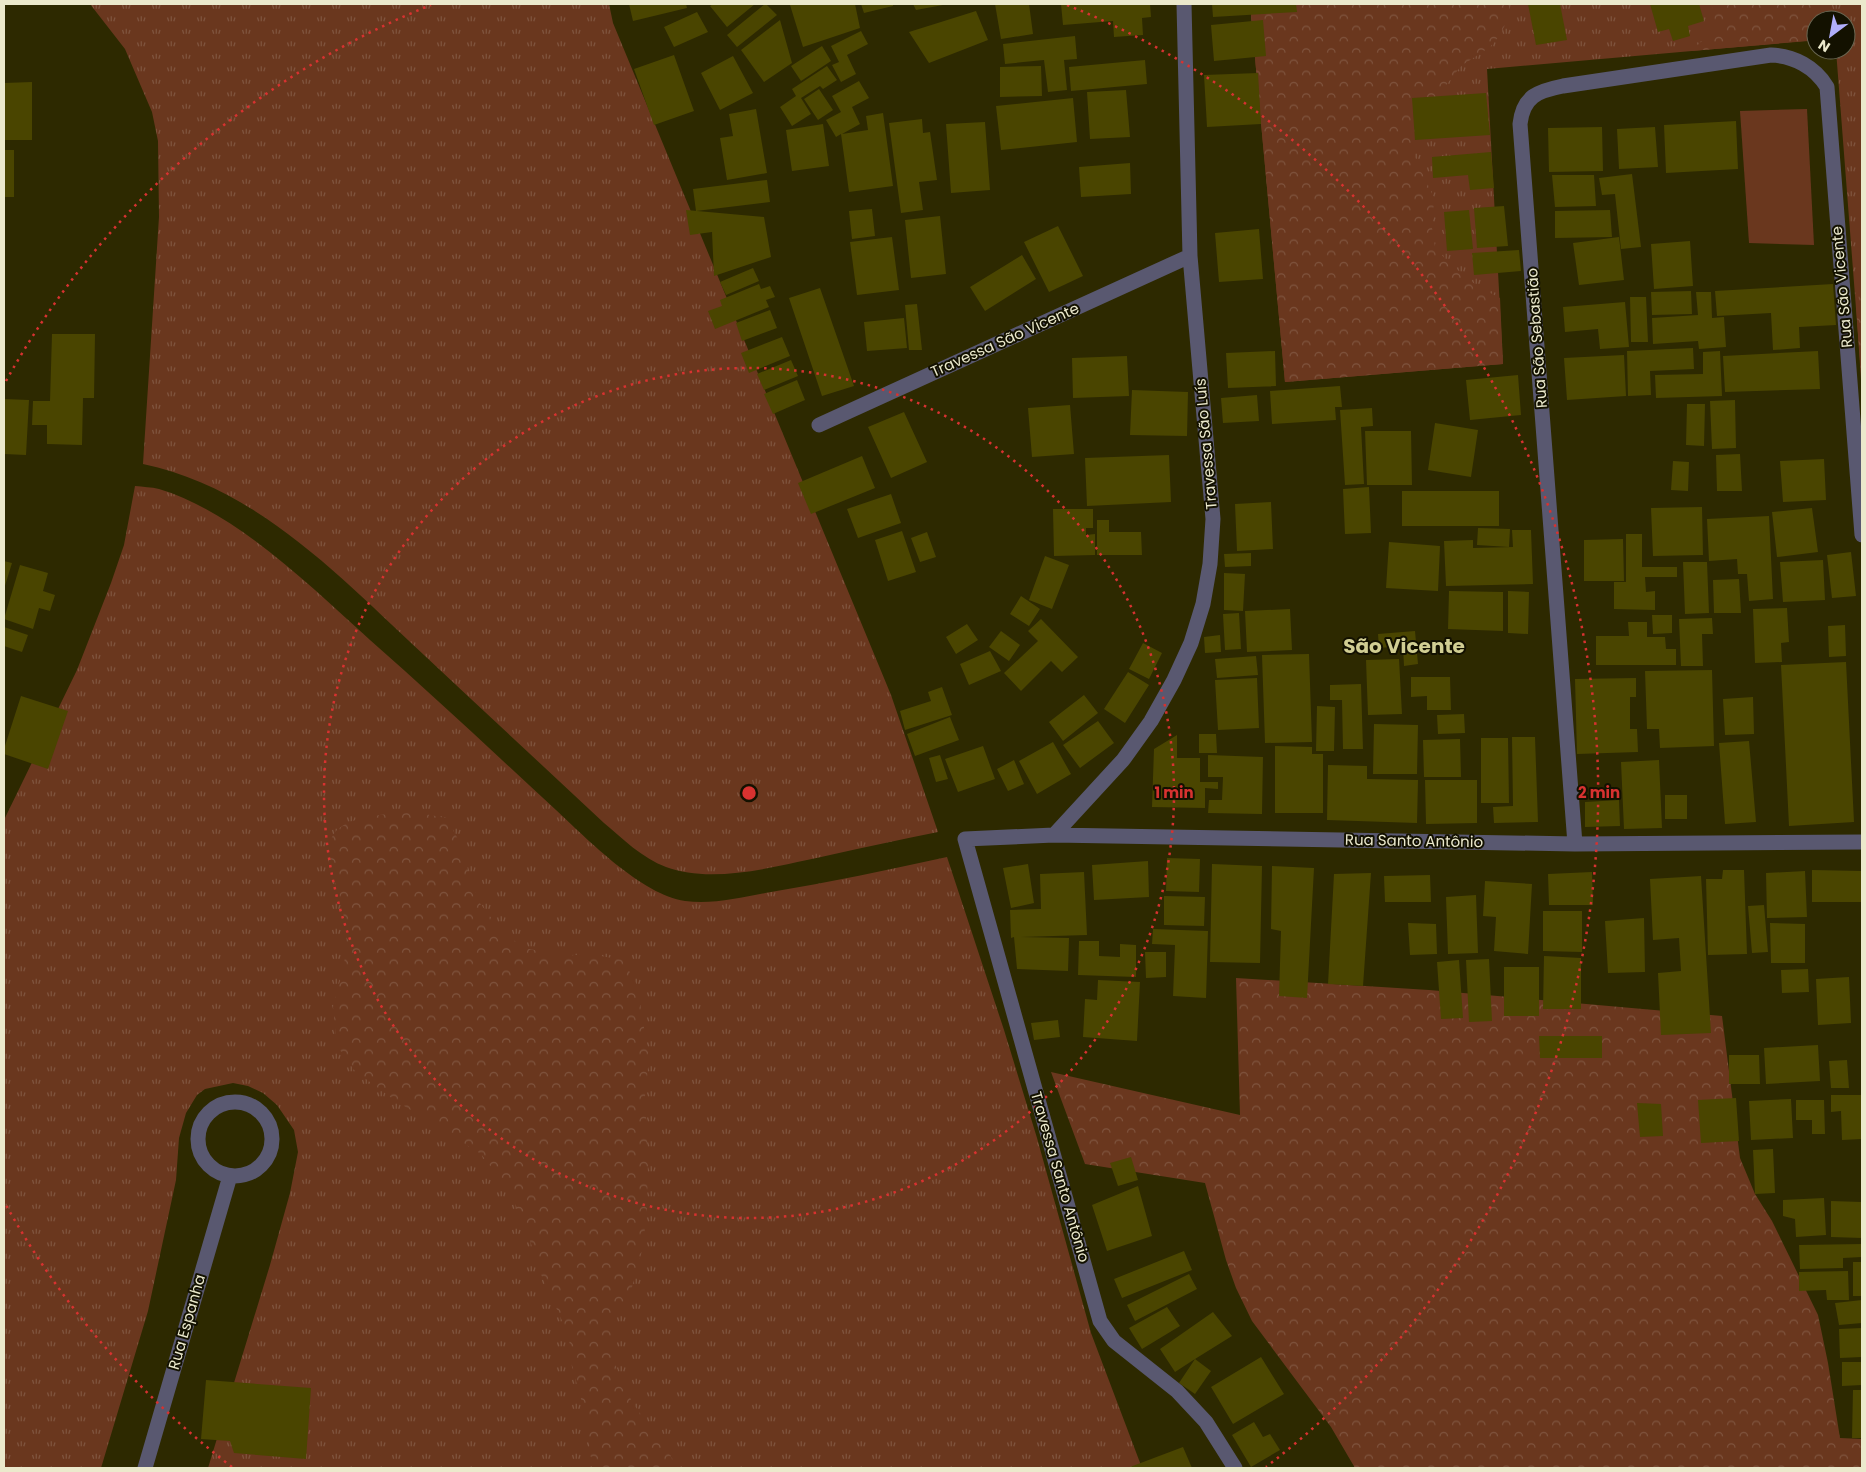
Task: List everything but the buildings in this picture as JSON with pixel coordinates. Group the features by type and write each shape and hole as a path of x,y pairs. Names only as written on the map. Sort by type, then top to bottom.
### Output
{"street":[{"name":"Travessa São Luís","path":"1054,836 1123,760 1151,721 1174,680 1191,643 1203,604 1210,564 1213,519 1190,256 1184,4"},
{"name":"Rua São Sebastião","path":"1575,844 1520,124 1521,114 1528,100 1552,88 1771,55 1789,57"},
{"name":"Rua São Vicente","path":"1789,57 1812,70 1827,87 1862,535"},
{"name":"Travessa São Vicente","path":"819,425 1190,256"},
{"name":"Rua Santo Antônio","path":"965,839 1054,836 1575,844 1862,842"},
{"name":"Travessa Santo Antônio","path":"965,839 1100,1321 1114,1341 1177,1391 1206,1422 1235,1468"},
{"path":"236,1102 248,1104 263,1114 269,1125 272,1142 266,1160 258,1168 242,1176 230,1176 218,1172 208,1164 199,1148 198,1136 208,1114 224,1104 236,1102"},
{"name":"Rua Espanha","path":"145,1468 230,1176"}],"green space":[{"path":"90,4 609,4 613,23 891,695 938,832 748,872 705,874 685,872 657,863 633,848 604,823 361,596 296,540 261,515 224,493 185,476 143,464 159,217 158,141 152,112 125,49"},
{"path":"1250,4 1862,4 1862,386 1837,60 1856,60 1856,10 1806,10 1806,41 1487,69 1503,364 1285,382"},
{"path":"1250,4 1510,4 1507,21 1500,35 1490,47 1461,66 1430,106 1422,120 1413,153 1435,200 1432,228 1435,247 1447,261 1477,286 1500,298 1503,364 1285,382"},
{"path":"1711,4 1826,4 1827,10 1806,10 1806,41 1691,51 1711,31 1714,26 1714,13"},
{"path":"1807,109 1814,245 1749,243 1740,111"},
{"path":"1862,287 1862,395 1856,305"},
{"path":"135,486 159,489 188,500 216,515 271,553 417,682 599,850 633,877 668,897 696,902 728,900 947,857 1004,1030 1037,1138 1091,1333 1142,1468 208,1468 270,1265 290,1193 298,1152 294,1130 277,1105 263,1093 248,1086 233,1083 205,1089 197,1095 186,1113 179,1138 176,1180 148,1311 101,1468 4,1468 4,820 77,670 124,545"},
{"path":"399,813 419,813 446,818 462,846 479,902 502,932 525,948 562,956 590,954 623,960 637,985 649,1058 645,1096 648,1156 647,1208 643,1247 632,1287 614,1322 614,1362 632,1402 679,1468 596,1468 590,1455 588,1424 571,1363 569,1336 539,1270 526,1227 508,1189 481,1154 393,1099 355,1071 337,1046 333,1007 344,966 347,932 339,892 330,872 326,848 336,831 353,821"},
{"path":"1236,978 1429,990 1722,1016 1740,1158 1755,1194 1772,1221 1818,1315 1840,1438 1862,1439 1862,1468 1355,1468 1331,1427 1252,1321 1236,1288 1226,1260 1205,1183 1085,1164 1051,1072 1240,1115"}],"district":[{"name":"São Vicente","path":"1404,646"}]}
